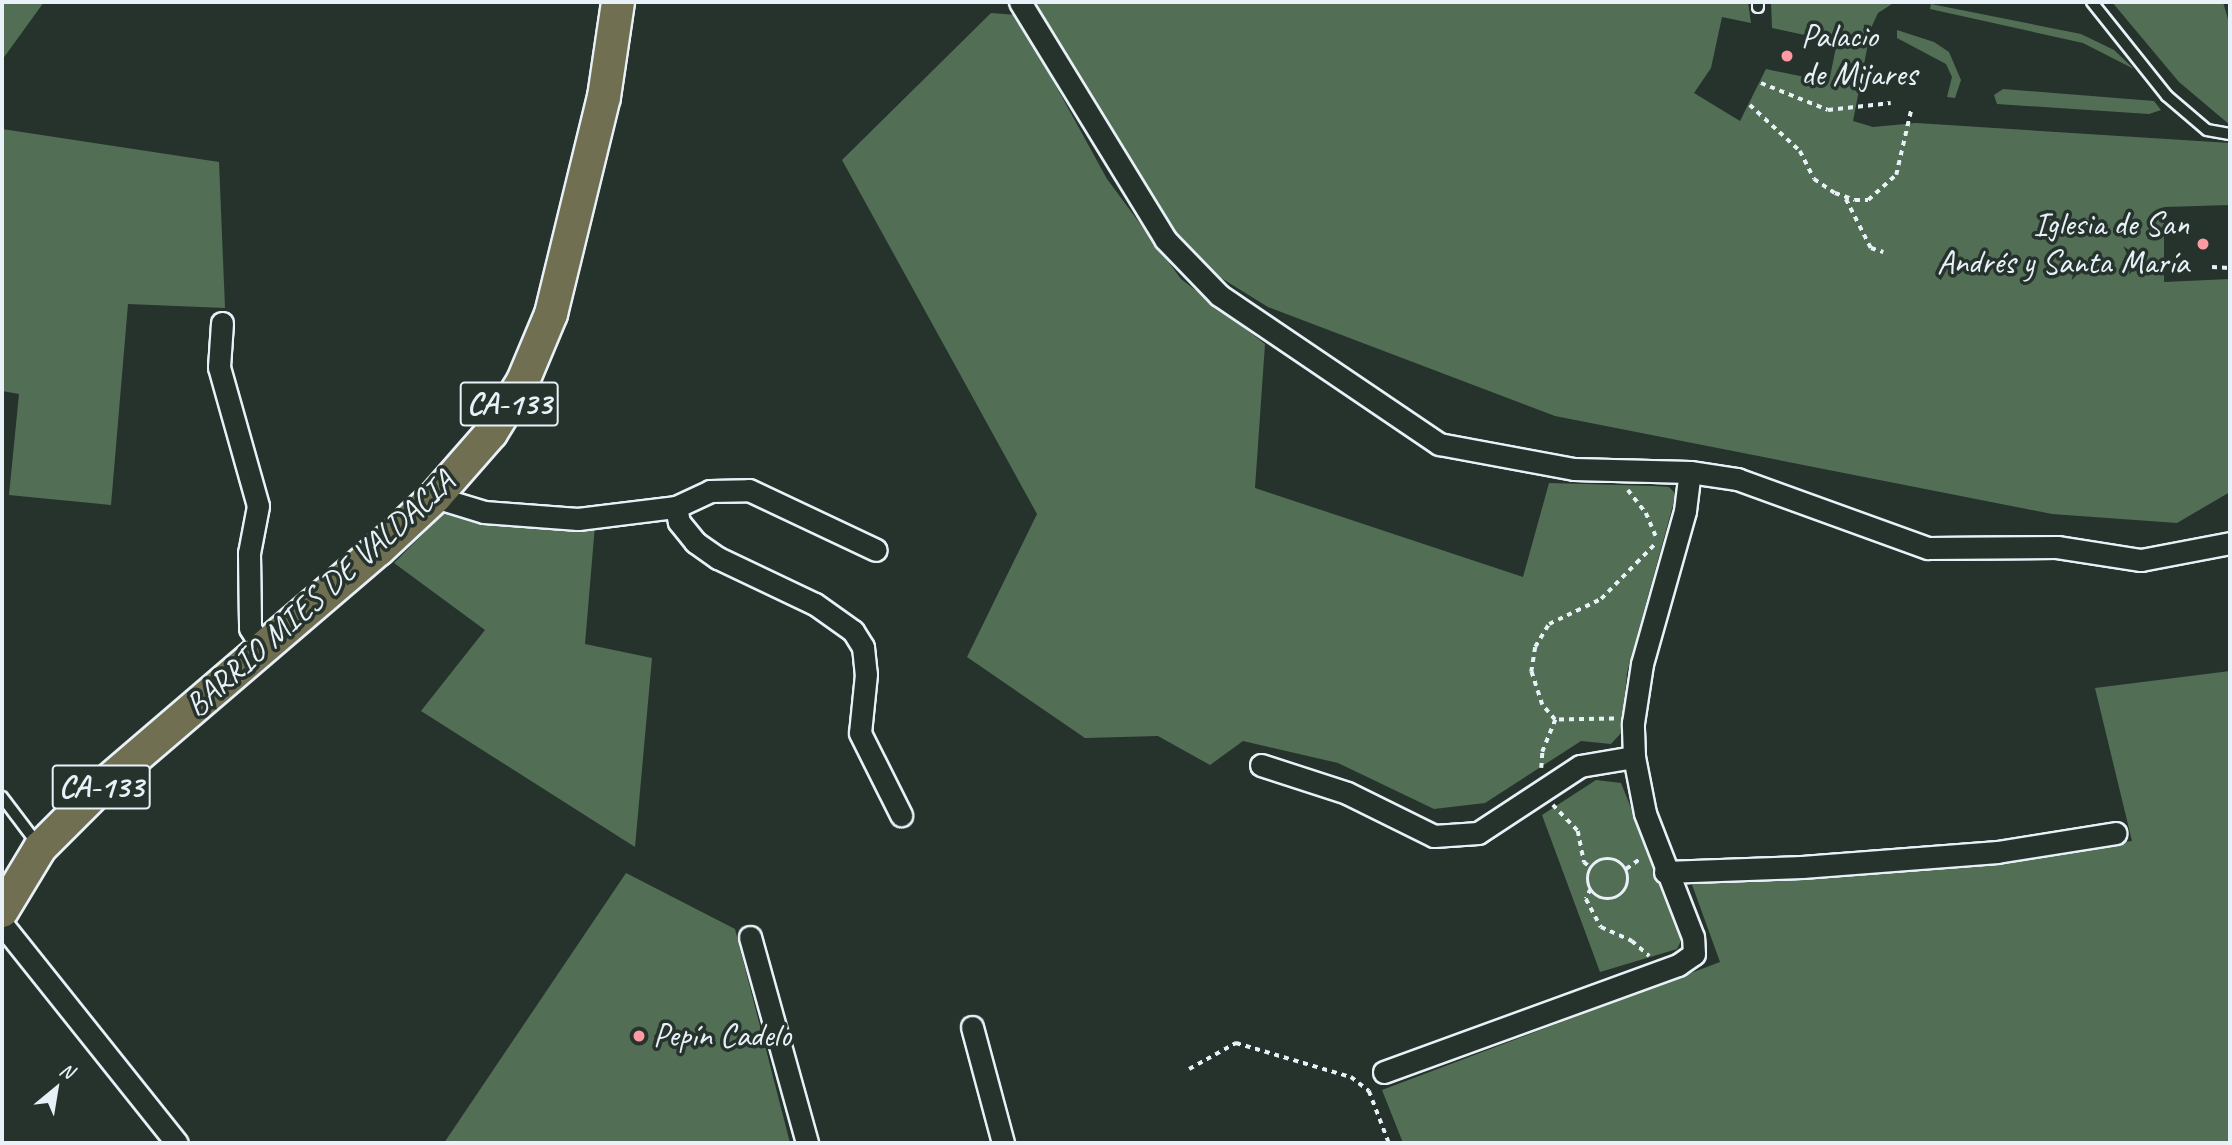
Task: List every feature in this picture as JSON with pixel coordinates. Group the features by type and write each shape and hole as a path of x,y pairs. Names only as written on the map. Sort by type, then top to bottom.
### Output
{"main road":[{"name":"BARRIO MIES DE VALDACIA","path":"4,905 40,848 100,788 435,497 491,433 523,381 551,314 604,97 618,2"}],"street":[{"path":"1020,2 1165,239 1219,295 1439,444 1574,470 1690,472 1737,479 1928,548 2057,547 2141,560 2230,543"},
{"path":"222,323 219,368 258,506 249,553 250,628 263,649"},
{"path":"1384,1072 1690,959 1696,947 1665,872 1645,813 1634,757 1633,723 1666,546 1690,472"},
{"path":"435,497 484,512 578,519 676,507 710,491 749,490 876,550"},
{"path":"676,507 679,522 695,542 718,558 815,604 853,631 863,647 866,674 860,733 901,815"},
{"path":"1261,765 1347,793 1434,836 1478,833 1580,766 1634,757"},
{"path":"1665,872 1802,867 1983,853 2115,833"},
{"path":"4,905 177,1143"},
{"path":"750,937 807,1143"},
{"path":"972,1027 1003,1143"}],"lane":[{"path":"2092,2 2167,96 2207,130 2230,134"},
{"path":"2,797 40,848"}],"path":[{"path":"1761,83 1828,110 1891,103"},
{"path":"1750,105 1800,151 1814,178 1845,197 1868,200 1896,175 1911,110"},
{"path":"1845,197 1871,248 1883,252"},
{"path":"2212,267 2230,268"},
{"path":"1612,470 1646,513 1666,546 1601,598 1549,624 1539,635 1531,672 1542,705 1555,720 1633,723"},
{"path":"1591,889 1602,898 1622,895 1629,882 1626,869 1616,860 1596,863 1588,875 1591,889 1586,899 1601,928 1632,941 1664,970"},
{"path":"1189,1069 1236,1043 1351,1077 1369,1091 1389,1143"}],"green space":[{"path":"2,2 44,2 2,60"},
{"path":"1034,2 1748,2 1751,23 1722,17 1711,68 1694,93 1740,121 1766,69 1829,82 1837,42 1772,28 1771,2 1895,2 1878,13 1871,28 1853,121 1873,127 1916,123 2230,143 2230,205 2164,207 2164,282 2230,279 2230,492 2177,523 2052,514 1555,416 1268,307 1197,263 1158,213"},
{"path":"2112,2 2223,2 2230,26 2230,125 2179,82"},
{"path":"1931,4 2081,34 2114,50 2134,69 2083,43 1930,9"},
{"path":"991,13 1017,15 1107,179 1181,279 1265,344 1255,488 1523,577 1549,483 1669,487 1676,494 1627,673 1621,733 1611,744 1581,741 1485,803 1434,809 1338,763 1243,741 1210,765 1158,736 1085,738 967,657 1037,514 842,160"},
{"path":"1897,30 1934,42 1949,52 1961,80 1955,98 1947,97 1952,77 1946,64 1897,38"},
{"path":"2003,89 2154,101 2161,110 2149,114 1997,104 1994,95"},
{"path":"2,129 219,162 225,308 128,304 111,505 9,495 19,394 2,391"},
{"path":"445,512 595,525 585,644 652,658 635,847 421,711 485,630 394,563"},
{"path":"2230,671 2230,1143 1403,1143 1382,1090 1720,962 1690,879 1907,870 2132,841 2095,688"},
{"path":"1596,780 1621,783 1683,937 1677,949 1600,972 1542,815"},
{"name":"Pepín Cadelo","path":"626,873 735,929 790,1143 444,1143"}],"place":[{"name":"Palacio de Mijares","path":"1787,56"},
{"name":"Iglesia de San Andrés y Santa María","path":"2203,244"},
{"name":"Pepín Cadelo","path":"639,1036"}]}
